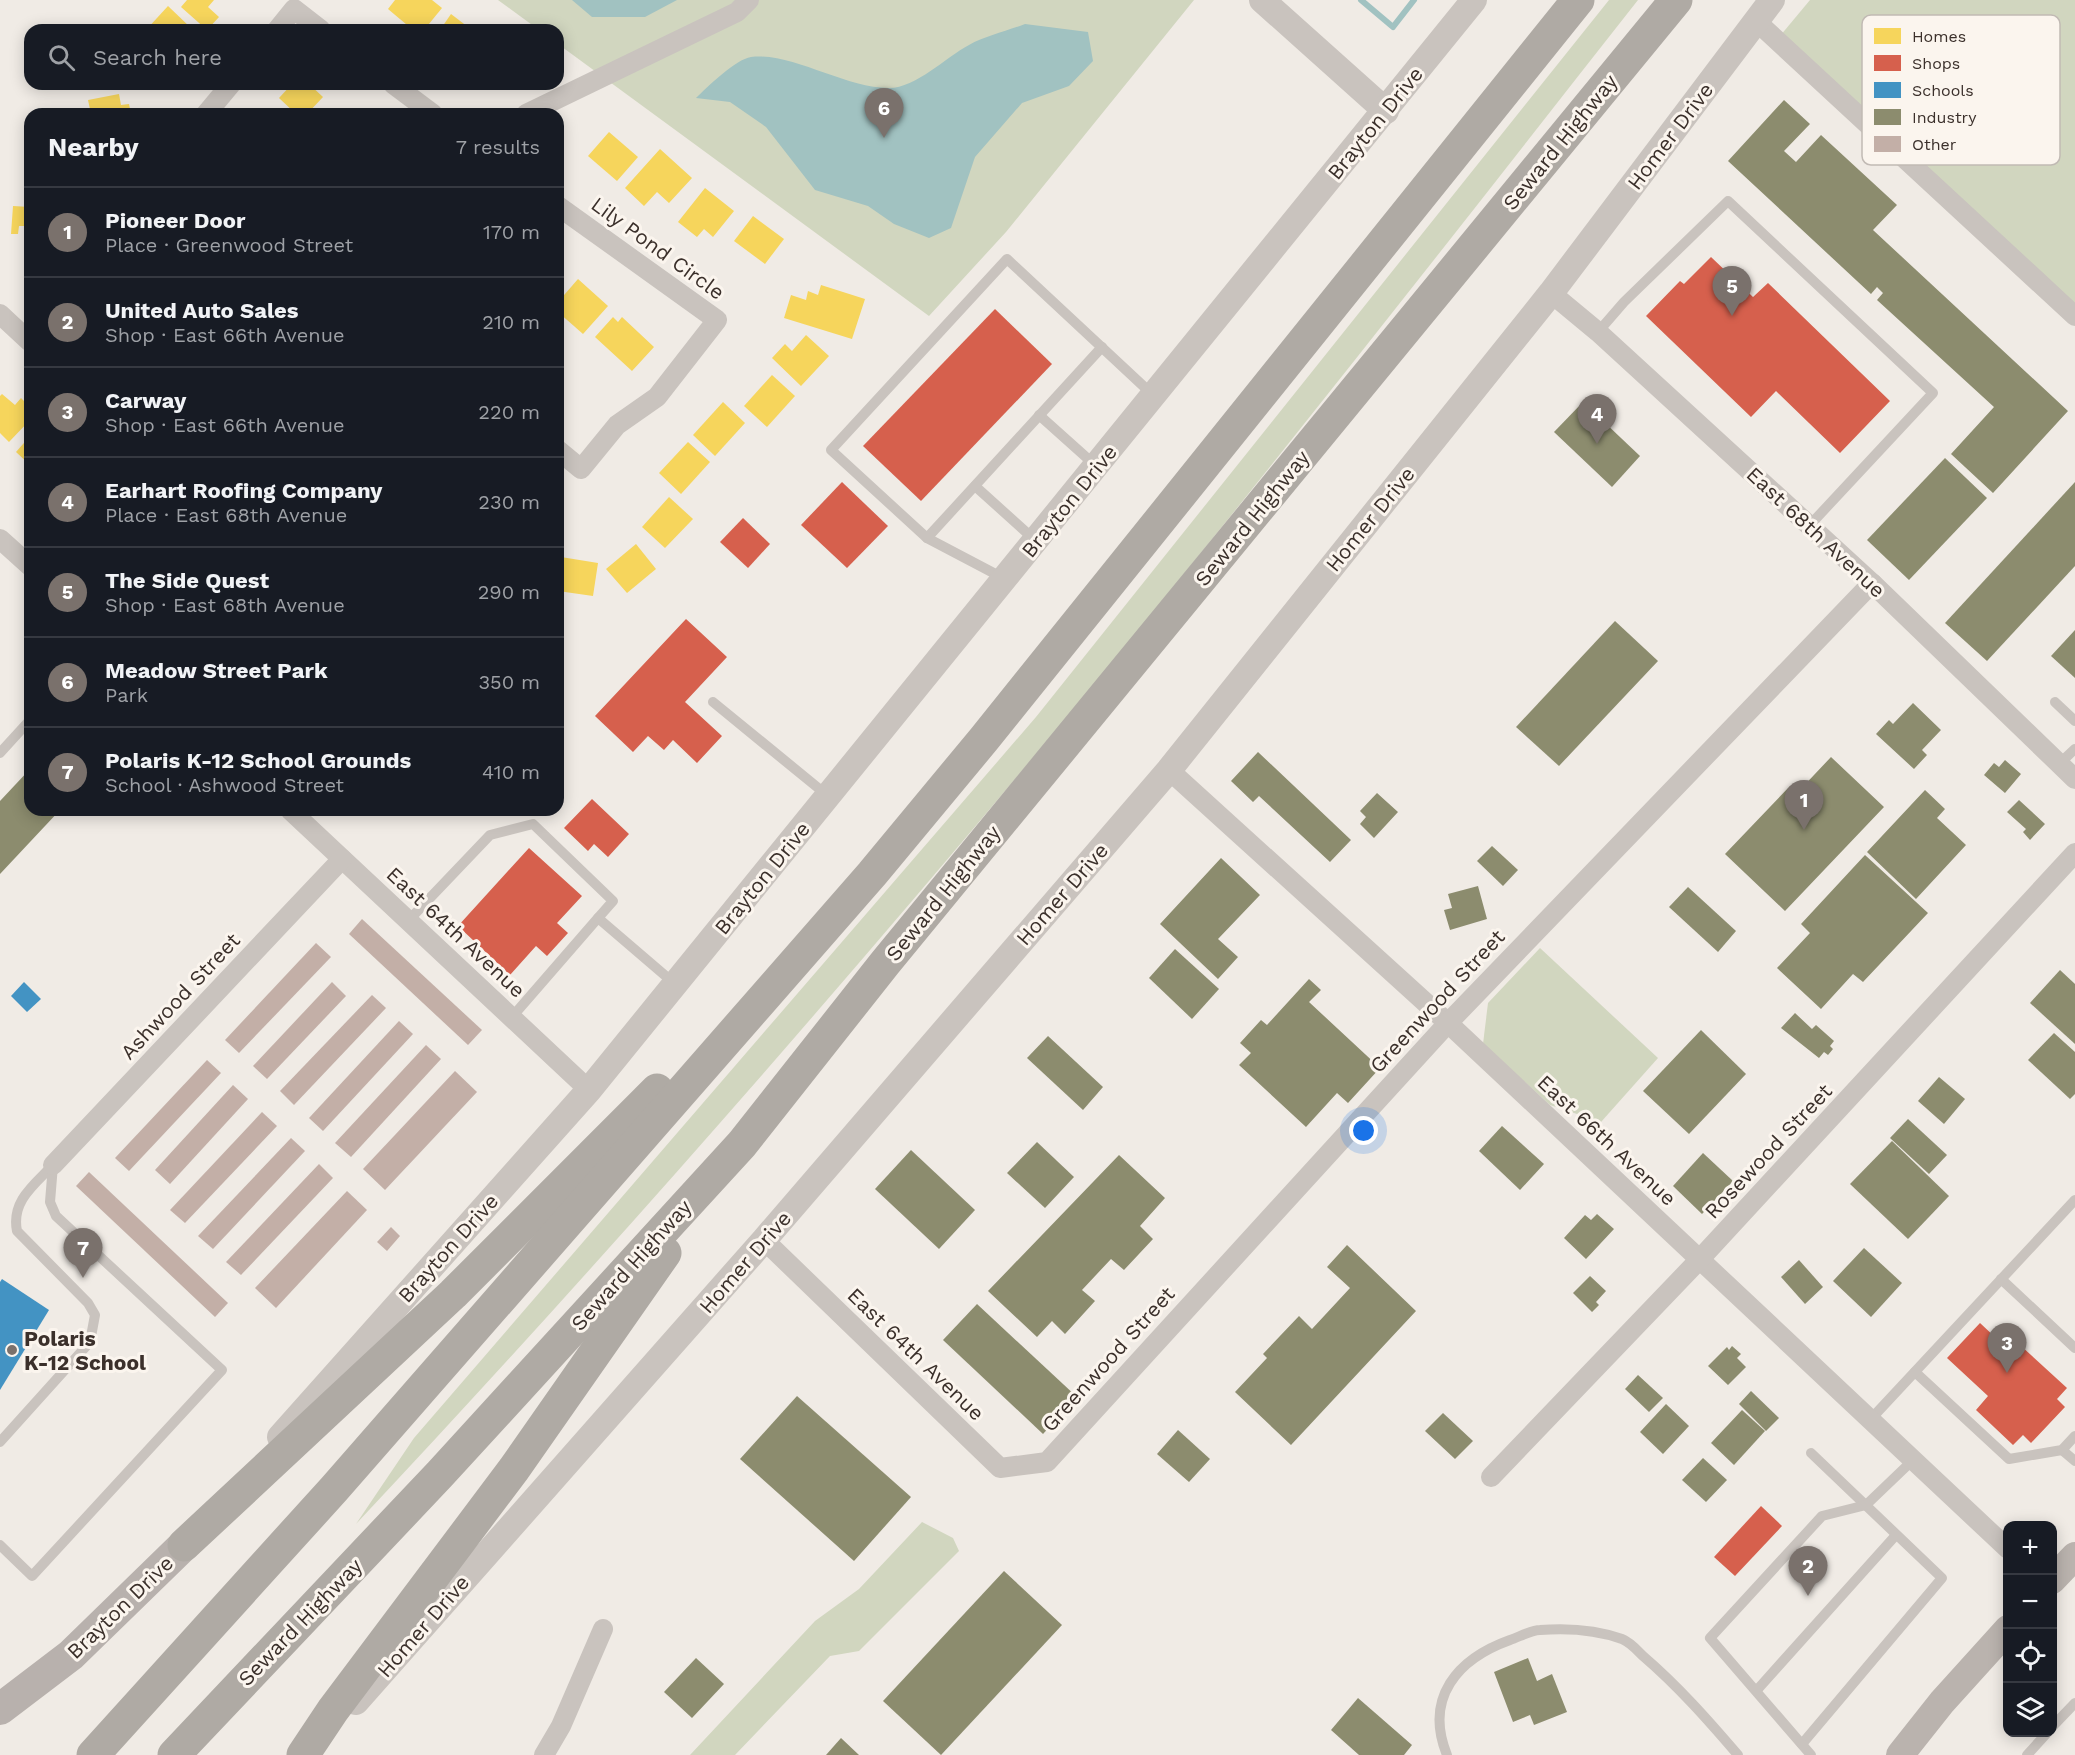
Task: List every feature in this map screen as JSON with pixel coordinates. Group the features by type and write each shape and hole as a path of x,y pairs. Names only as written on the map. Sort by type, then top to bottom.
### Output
{"highway":[{"path":"93,1755 334,1489 872,874 984,739 1578,0"},
{"name":"Seward Highway","path":"174,1755 440,1474 742,1144 885,963 1676,0"},
{"path":"184,1545 453,1294 872,874"},
{"path":"303,1755 333,1710 514,1469 742,1144"}],"main road":[{"name":"Brayton Drive","path":"0,1709 71,1655 184,1545"},
{"path":"2057,1575 2075,1556"},
{"path":"1900,1755 1942,1702 2003,1633"}],"street":[{"path":"538,108 737,12 749,0"},
{"path":"1262,0 1386,111"},
{"name":"Brayton Drive","path":"184,1545 589,1090 1474,0"},
{"name":"Homer Drive","path":"312,1755 764,1240 1169,770 1551,293 1772,0"},
{"path":"282,24 294,9 313,24"},
{"path":"1756,21 1862,119"},
{"path":"211,108 226,90"},
{"path":"401,90 425,108"},
{"path":"1912,165 2075,316"},
{"name":"Lily Pond Circle","path":"564,210 717,320 657,398 617,425 581,468 564,455"},
{"name":"East 68th Avenue","path":"1551,293 1598,332 1872,583 2075,778"},
{"path":"0,314 24,336"},
{"path":"0,538 24,555"},
{"name":"Greenwood Street","path":"1047,1462 1448,1023 1872,583"},
{"name":"East 66th Avenue","path":"1169,770 1448,1023 2003,1545"},
{"name":"East 64th Avenue","path":"296,816 589,1090"},
{"name":"Rosewood Street","path":"1491,1477 1700,1260 2075,854"},
{"name":"Ashwood Street","path":"53,1165 342,859"},
{"name":"East 64th Avenue","path":"764,1240 1000,1468 1047,1462"},
{"path":"543,1755 561,1726 603,1629"}],"lane":[{"path":"1598,332 1624,302 1728,201 1933,393 1809,526"},
{"path":"1005,579 927,538 831,450 1007,259 1154,396"},
{"path":"927,538 1102,347"},
{"path":"1039,416 1097,466"},
{"path":"975,486 1036,541"},
{"path":"713,702 828,796"},
{"path":"2055,702 2075,720"},
{"path":"0,753 24,727"},
{"path":"2060,764 2075,749"},
{"path":"408,921 490,835 533,824 612,901 512,1017"},
{"path":"598,918 675,984"},
{"path":"0,1442 82,1353 94,1330 95,1315 88,1303 17,1231 16,1210 20,1200 53,1165"},
{"path":"0,1545 32,1576 222,1370 56,1216 50,1202 53,1165"},
{"path":"1870,1420 2075,1200"},
{"path":"2001,1280 2075,1348"},
{"path":"1916,1372 2009,1459 2062,1450 2075,1436"},
{"path":"2062,1450 2075,1461"},
{"path":"1802,1744 1942,1578 1811,1453"},
{"path":"1811,1755 1710,1638 1822,1516 1866,1505 1913,1460"},
{"path":"1757,1690 1896,1534"},
{"path":"1447,1755 1442,1741 1439,1714 1444,1690 1465,1665 1496,1645 1538,1630 1591,1631 1624,1640 1677,1684 1738,1755"},
{"path":"2057,1722 2075,1703"},
{"path":"2027,1755 2043,1737"}],"green space":[{"path":"498,0 1194,0 1006,232 929,316 564,48 564,24 531,24"},
{"path":"1609,0 1638,0 1335,386 1104,672 780,1055 528,1338 356,1524 414,1438 1036,717"},
{"path":"1810,0 2075,0 2075,313 1917,165 2060,165 2060,15 1862,15 1862,113 1780,36"},
{"path":"1540,948 1658,1058 1601,1122 1550,1105 1483,1044 1488,1003"},
{"path":"922,1522 953,1538 959,1551 859,1651 830,1656 735,1755 690,1755 815,1621 859,1589"}],"water":[{"path":"572,0 677,0 645,17 592,17"},
{"path":"1025,24 1088,32 1093,61 1069,86 1022,103 975,157 951,228 929,238 894,224 868,206 815,190 766,127 730,102 696,98 730,68 751,57 784,60 872,86 899,87 920,78 975,42"}],"building: Homes":[{"path":"187,0 214,0 208,7 219,17 213,24 200,24 181,7"},
{"path":"395,0 432,0 442,8 429,24 406,24 388,9"},
{"path":"168,6 187,24 152,24"},
{"path":"451,14 464,24 444,24"},
{"path":"286,90 315,90 323,97 313,108 290,108 279,98"},
{"path":"119,94 121,105 129,104 130,108 90,108 88,100"},
{"path":"609,132 638,157 617,181 588,156"},
{"path":"660,149 692,178 669,203 657,192 644,206 625,188"},
{"path":"705,188 734,211 713,237 704,229 697,237 678,222"},
{"path":"13,206 24,207 24,226 19,226 18,234 11,234"},
{"path":"753,216 784,239 765,264 734,241"},
{"path":"578,279 608,306 583,334 564,317 564,295"},
{"path":"821,285 865,299 852,339 784,318 791,295 806,300 808,291 818,295"},
{"path":"613,317 618,322 622,317 654,347 632,371 595,337"},
{"path":"806,335 829,356 801,386 772,358 785,344 792,351"},
{"path":"772,375 795,396 767,427 744,406"},
{"path":"2,394 15,405 21,398 24,401 24,426 9,442 0,433 0,396"},
{"path":"723,402 745,423 715,456 693,435"},
{"path":"688,442 710,462 681,494 659,473"},
{"path":"24,443 24,459 16,452"},
{"path":"669,497 693,519 665,548 642,527"},
{"path":"636,544 656,569 627,593 606,569"},
{"path":"564,557 598,563 593,596 564,592"}],"building: Shops":[{"path":"1711,257 1753,297 1768,283 1890,401 1840,453 1776,391 1751,417 1646,316 1680,281 1684,284"},
{"path":"995,309 1052,364 921,501 863,446"},
{"path":"842,482 888,526 847,568 801,525"},
{"path":"743,518 770,544 748,568 720,542"},
{"path":"686,619 727,657 685,702 722,736 697,763 673,740 664,750 648,736 633,752 595,716"},
{"path":"592,799 629,834 608,857 594,844 588,851 564,828"},
{"path":"529,848 582,896 557,923 568,933 547,956 536,946 510,975 458,926"},
{"path":"1980,1323 2012,1353 2020,1345 2067,1388 2057,1399 2065,1407 2031,1443 2023,1435 2013,1445 1976,1410 1988,1396 1947,1358"},
{"path":"1761,1506 1782,1526 1735,1576 1714,1557"}],"building: Schools":[{"path":"24,982 41,999 27,1012 11,996"},
{"name":"Polaris K-12 School","path":"2,1279 49,1310 0,1390 0,1282"}],"building: Industry":[{"path":"1784,100 1810,124 1784,151 1796,162 1821,135 1897,205 1873,230 2068,411 1993,493 1951,454 1994,407 1877,300 1883,293 1877,287 1871,294 1728,161"},
{"path":"1583,402 1640,456 1612,487 1554,432"},
{"path":"1945,458 1987,498 1909,580 1867,540"},
{"path":"2075,482 2075,566 1987,661 1945,623"},
{"path":"1615,621 1658,661 1559,766 1516,727"},
{"path":"2075,630 2075,678 2051,656"},
{"path":"1913,703 1941,730 1922,750 1927,755 1914,769 1876,734 1889,720 1893,724"},
{"path":"1258,752 1351,840 1330,862 1259,796 1253,802 1231,781"},
{"path":"1831,757 1884,807 1785,911 1725,854 1790,786 1797,793"},
{"path":"2005,760 2021,774 2005,793 1984,775 1994,763 1999,767"},
{"path":"24,775 24,816 54,816 0,874 0,801"},
{"path":"1925,790 1945,809 1937,818 1966,845 1916,899 1867,852"},
{"path":"1377,793 1398,812 1374,838 1360,824 1366,817 1360,811"},
{"path":"2019,800 2045,824 2030,840 2023,832 2026,829 2007,812"},
{"path":"1492,846 1518,870 1503,886 1477,861"},
{"path":"1865,855 1928,913 1863,982 1853,974 1821,1009 1777,968 1810,933 1801,924"},
{"path":"1221,858 1260,895 1218,939 1238,957 1218,979 1160,924"},
{"path":"1478,886 1487,919 1450,930 1444,910 1452,908 1448,894"},
{"path":"1688,887 1736,931 1718,952 1669,907"},
{"path":"1175,949 1219,989 1192,1019 1149,978"},
{"path":"2060,970 2075,984 2075,1044 2030,1003"},
{"path":"1309,979 1321,990 1309,1002 1380,1068 1348,1103 1337,1093 1306,1127 1239,1065 1251,1053 1240,1043 1261,1020 1267,1025"},
{"path":"1795,1013 1812,1029 1816,1025 1834,1041 1830,1046 1833,1049 1828,1055 1824,1052 1819,1058 1781,1028"},
{"path":"1701,1030 1746,1074 1689,1134 1643,1091"},
{"path":"2054,1033 2075,1052 2075,1094 2070,1099 2028,1060"},
{"path":"1048,1036 1103,1087 1083,1110 1027,1058"},
{"path":"1939,1077 1965,1099 1944,1124 1918,1101"},
{"path":"1908,1119 1947,1155 1929,1174 1890,1138"},
{"path":"1502,1126 1544,1164 1520,1190 1479,1151"},
{"path":"1892,1141 1949,1196 1908,1239 1850,1184"},
{"path":"1037,1142 1074,1177 1045,1208 1007,1173"},
{"path":"911,1150 975,1210 939,1249 875,1189"},
{"path":"1703,1153 1733,1181 1702,1214 1673,1186"},
{"path":"1119,1155 1165,1198 1140,1226 1153,1239 1124,1270 1111,1259 1082,1290 1095,1301 1065,1334 1052,1321 1037,1337 988,1291"},
{"path":"1597,1214 1614,1229 1586,1259 1564,1238 1585,1215 1591,1220"},
{"path":"1347,1245 1416,1311 1291,1445 1235,1392 1267,1358 1263,1354 1299,1316 1312,1329 1350,1288 1327,1267"},
{"path":"1864,1248 1902,1283 1871,1317 1833,1281"},
{"path":"1799,1260 1823,1287 1805,1304 1781,1277"},
{"path":"1590,1276 1606,1291 1596,1302 1599,1305 1592,1312 1573,1293"},
{"path":"977,1304 1077,1397 1043,1434 943,1340"},
{"path":"1732,1346 1741,1354 1737,1358 1746,1367 1728,1385 1708,1366 1727,1347 1729,1350"},
{"path":"1638,1375 1663,1398 1649,1412 1625,1389"},
{"path":"1751,1391 1779,1418 1766,1431 1739,1404"},
{"path":"797,1396 911,1497 854,1561 740,1459"},
{"path":"1666,1404 1689,1426 1663,1454 1640,1432"},
{"path":"1742,1410 1765,1431 1734,1465 1711,1443"},
{"path":"1443,1413 1473,1441 1455,1459 1425,1431"},
{"path":"1178,1430 1210,1459 1189,1482 1157,1454"},
{"path":"1703,1458 1727,1480 1706,1502 1682,1480"},
{"path":"1004,1571 1062,1625 941,1755 883,1701"},
{"path":"696,1658 724,1684 692,1718 664,1692"},
{"path":"1528,1658 1537,1681 1552,1674 1567,1712 1534,1725 1530,1715 1513,1722 1494,1672"},
{"path":"1358,1698 1412,1745 1404,1755 1359,1755 1331,1730"},
{"path":"841,1738 859,1755 826,1755"}],"building: Other":[{"path":"362,919 482,1030 468,1045 349,934"},
{"path":"316,943 331,957 239,1053 225,1040"},
{"path":"332,982 346,996 267,1079 253,1066"},
{"path":"372,995 386,1008 294,1105 280,1091"},
{"path":"399,1021 413,1034 323,1131 309,1118"},
{"path":"426,1045 441,1059 351,1157 335,1143"},
{"path":"207,1060 221,1073 129,1171 115,1158"},
{"path":"455,1071 477,1092 385,1190 363,1169"},
{"path":"233,1085 248,1099 170,1184 155,1170"},
{"path":"262,1112 277,1126 185,1223 170,1210"},
{"path":"291,1138 305,1151 213,1249 198,1236"},
{"path":"319,1164 333,1178 241,1275 226,1262"},
{"path":"89,1172 228,1303 215,1317 76,1186"},
{"path":"347,1191 367,1210 276,1308 255,1288"},
{"path":"391,1227 400,1236 387,1251 377,1242"}],"waterway":[{"path":"1361,0 1393,27 1414,0"}],"place":[{"name":"Meadow Street Park","path":"884,138"},
{"name":"The Side Quest","path":"1732,316"},
{"name":"Earhart Roofing Company","path":"1597,444"},
{"name":"Pioneer Door","path":"1804,830"},
{"name":"Polaris K-12 School Grounds","path":"83,1278"},
{"name":"Polaris K-12 School","path":"12,1350"},
{"name":"Carway","path":"2007,1373"},
{"name":"United Auto Sales","path":"1808,1596"}]}
